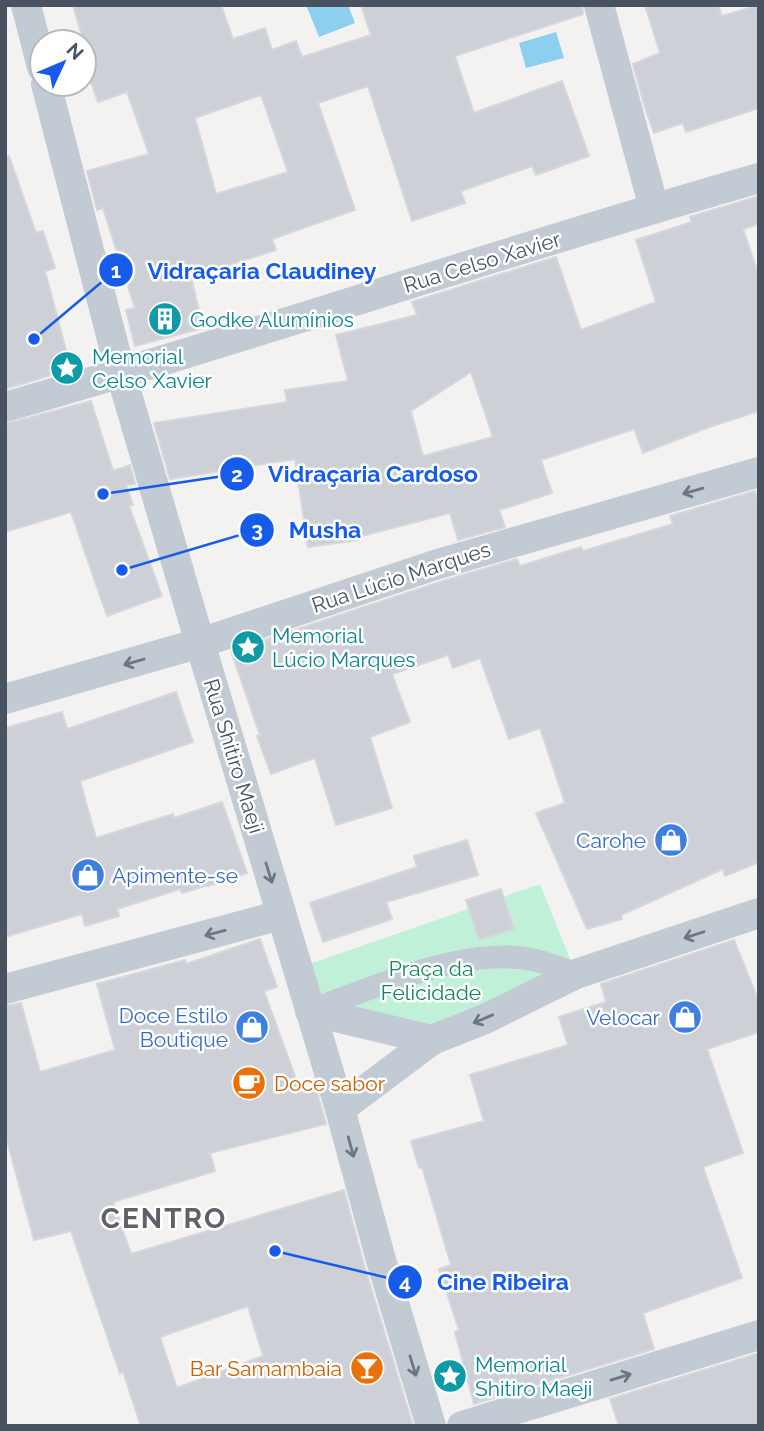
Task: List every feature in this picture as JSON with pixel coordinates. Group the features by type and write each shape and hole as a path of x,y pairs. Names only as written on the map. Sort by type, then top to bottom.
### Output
{"street":[{"path":"26,5 32,28"},
{"path":"599,5 654,208"},
{"name":"Rua Shitiro Maeji","path":"51,98 121,374 340,1109 430,1426"},
{"name":"Rua Celso Xavier","path":"5,407 121,374 654,208 759,178"},
{"name":"Rua Lúcio Marques","path":"5,699 200,643 452,560 759,472"},
{"path":"340,1109 432,1040 485,1019 576,974 759,913"},
{"path":"5,989 281,915"},
{"path":"310,1011 390,980 473,960 527,958 576,974"},
{"path":"310,1011 432,1040"},
{"path":"462,1426 759,1335"}],"green space":[{"name":"Praça da Felicidade","path":"540,884 576,974 432,1040 310,1011 298,968"}],"water":[{"path":"306,5 348,5 355,23 319,37"},
{"path":"556,32 564,58 526,68 519,43"}],"building":[{"path":"73,5 221,5 233,39 265,28 272,50 296,41 302,57 371,35 361,5 582,5 583,14 455,56 474,113 562,81 589,156 536,175 532,166 461,191 465,203 412,221 368,86 318,103 355,210 272,239 276,250 191,277 203,328 135,346 126,310 135,308 103,208 97,210 87,171 149,154 127,92 98,102 98,28 80,28","holes":["261,95 288,172 216,194 195,118"]},
{"path":"645,5 718,5 722,16 759,5 759,108 686,132 683,123 654,133 633,64 660,53"},
{"path":"9,156 36,233 43,231 55,268 45,271 71,369 5,389 5,157"},
{"path":"759,196 759,224 743,229 759,276 759,411 643,453 634,429 541,460 552,493 499,510 505,527 458,540 450,513 358,537 359,540 308,547 295,459 170,479 154,423 287,402 285,390 348,381 336,335 417,315 412,302 556,257 581,330 656,302 636,240 692,222 690,217","holes":["471,372 493,437 423,456 411,411"]},
{"path":"91,401 113,471 130,465 135,484 126,485 133,505 129,506 162,596 107,616 71,512 5,532 5,424"},
{"path":"755,491 759,503 759,862 725,876 723,869 621,915 622,919 587,929 536,813 565,803 540,728 509,739 480,658 453,668 448,655 392,674 410,722 370,737 392,808 336,825 315,758 271,774 231,651 517,559 520,566 581,547 583,551 673,524 670,516"},
{"path":"176,692 193,742 80,781 96,838 173,814 174,818 222,802 247,873 182,893 180,889 117,909 119,916 85,926 82,914 5,937 5,728 62,712 67,729"},
{"path":"467,840 478,875 386,902 392,919 323,942 310,903 417,867 414,856"},
{"path":"501,889 514,929 479,940 466,900"},
{"path":"260,939 277,987 264,991 301,1093 316,1089 326,1124 210,1153 215,1171 113,1202 131,1254 344,1190 413,1426 141,1426 123,1372 120,1374 71,1231 34,1240 5,1133 5,1006 21,1003 40,1072 115,1050 97,984 185,960 186,964","holes":["248,1306 263,1356 177,1388 160,1337"]},
{"path":"734,940 759,1002 759,1032 707,1049 743,1153 703,1167 742,1278 643,1313 654,1349 474,1404 455,1332 459,1330 439,1269 451,1265 422,1167 419,1168 411,1141 484,1121 470,1075 568,1045 559,1017 606,1002 601,984"},
{"path":"759,1353 759,1426 619,1426 610,1399"}],"place":[{"name":"Godke Alumínios","path":"165,319"},
{"name":"Vidraçaria Claudiney","path":"34,339"},
{"name":"Memorial Celso Xavier","path":"67,368"},
{"name":"Vidraçaria Cardoso","path":"103,494"},
{"name":"Musha","path":"122,570"},
{"name":"Memorial Lúcio Marques","path":"248,647"},
{"name":"Carohe","path":"671,840"},
{"name":"Apimente-se","path":"88,875"},
{"name":"Velocar","path":"685,1017"},
{"name":"Doce Estilo Boutique","path":"252,1027"},
{"name":"Doce sabor","path":"249,1083"},
{"name":"Cine Ribeira","path":"275,1251"},
{"name":"Bar Samambaia","path":"367,1368"},
{"name":"Memorial Shitiro Maeji","path":"450,1376"}],"district":[{"name":"CENTRO","path":"164,1218"}]}
